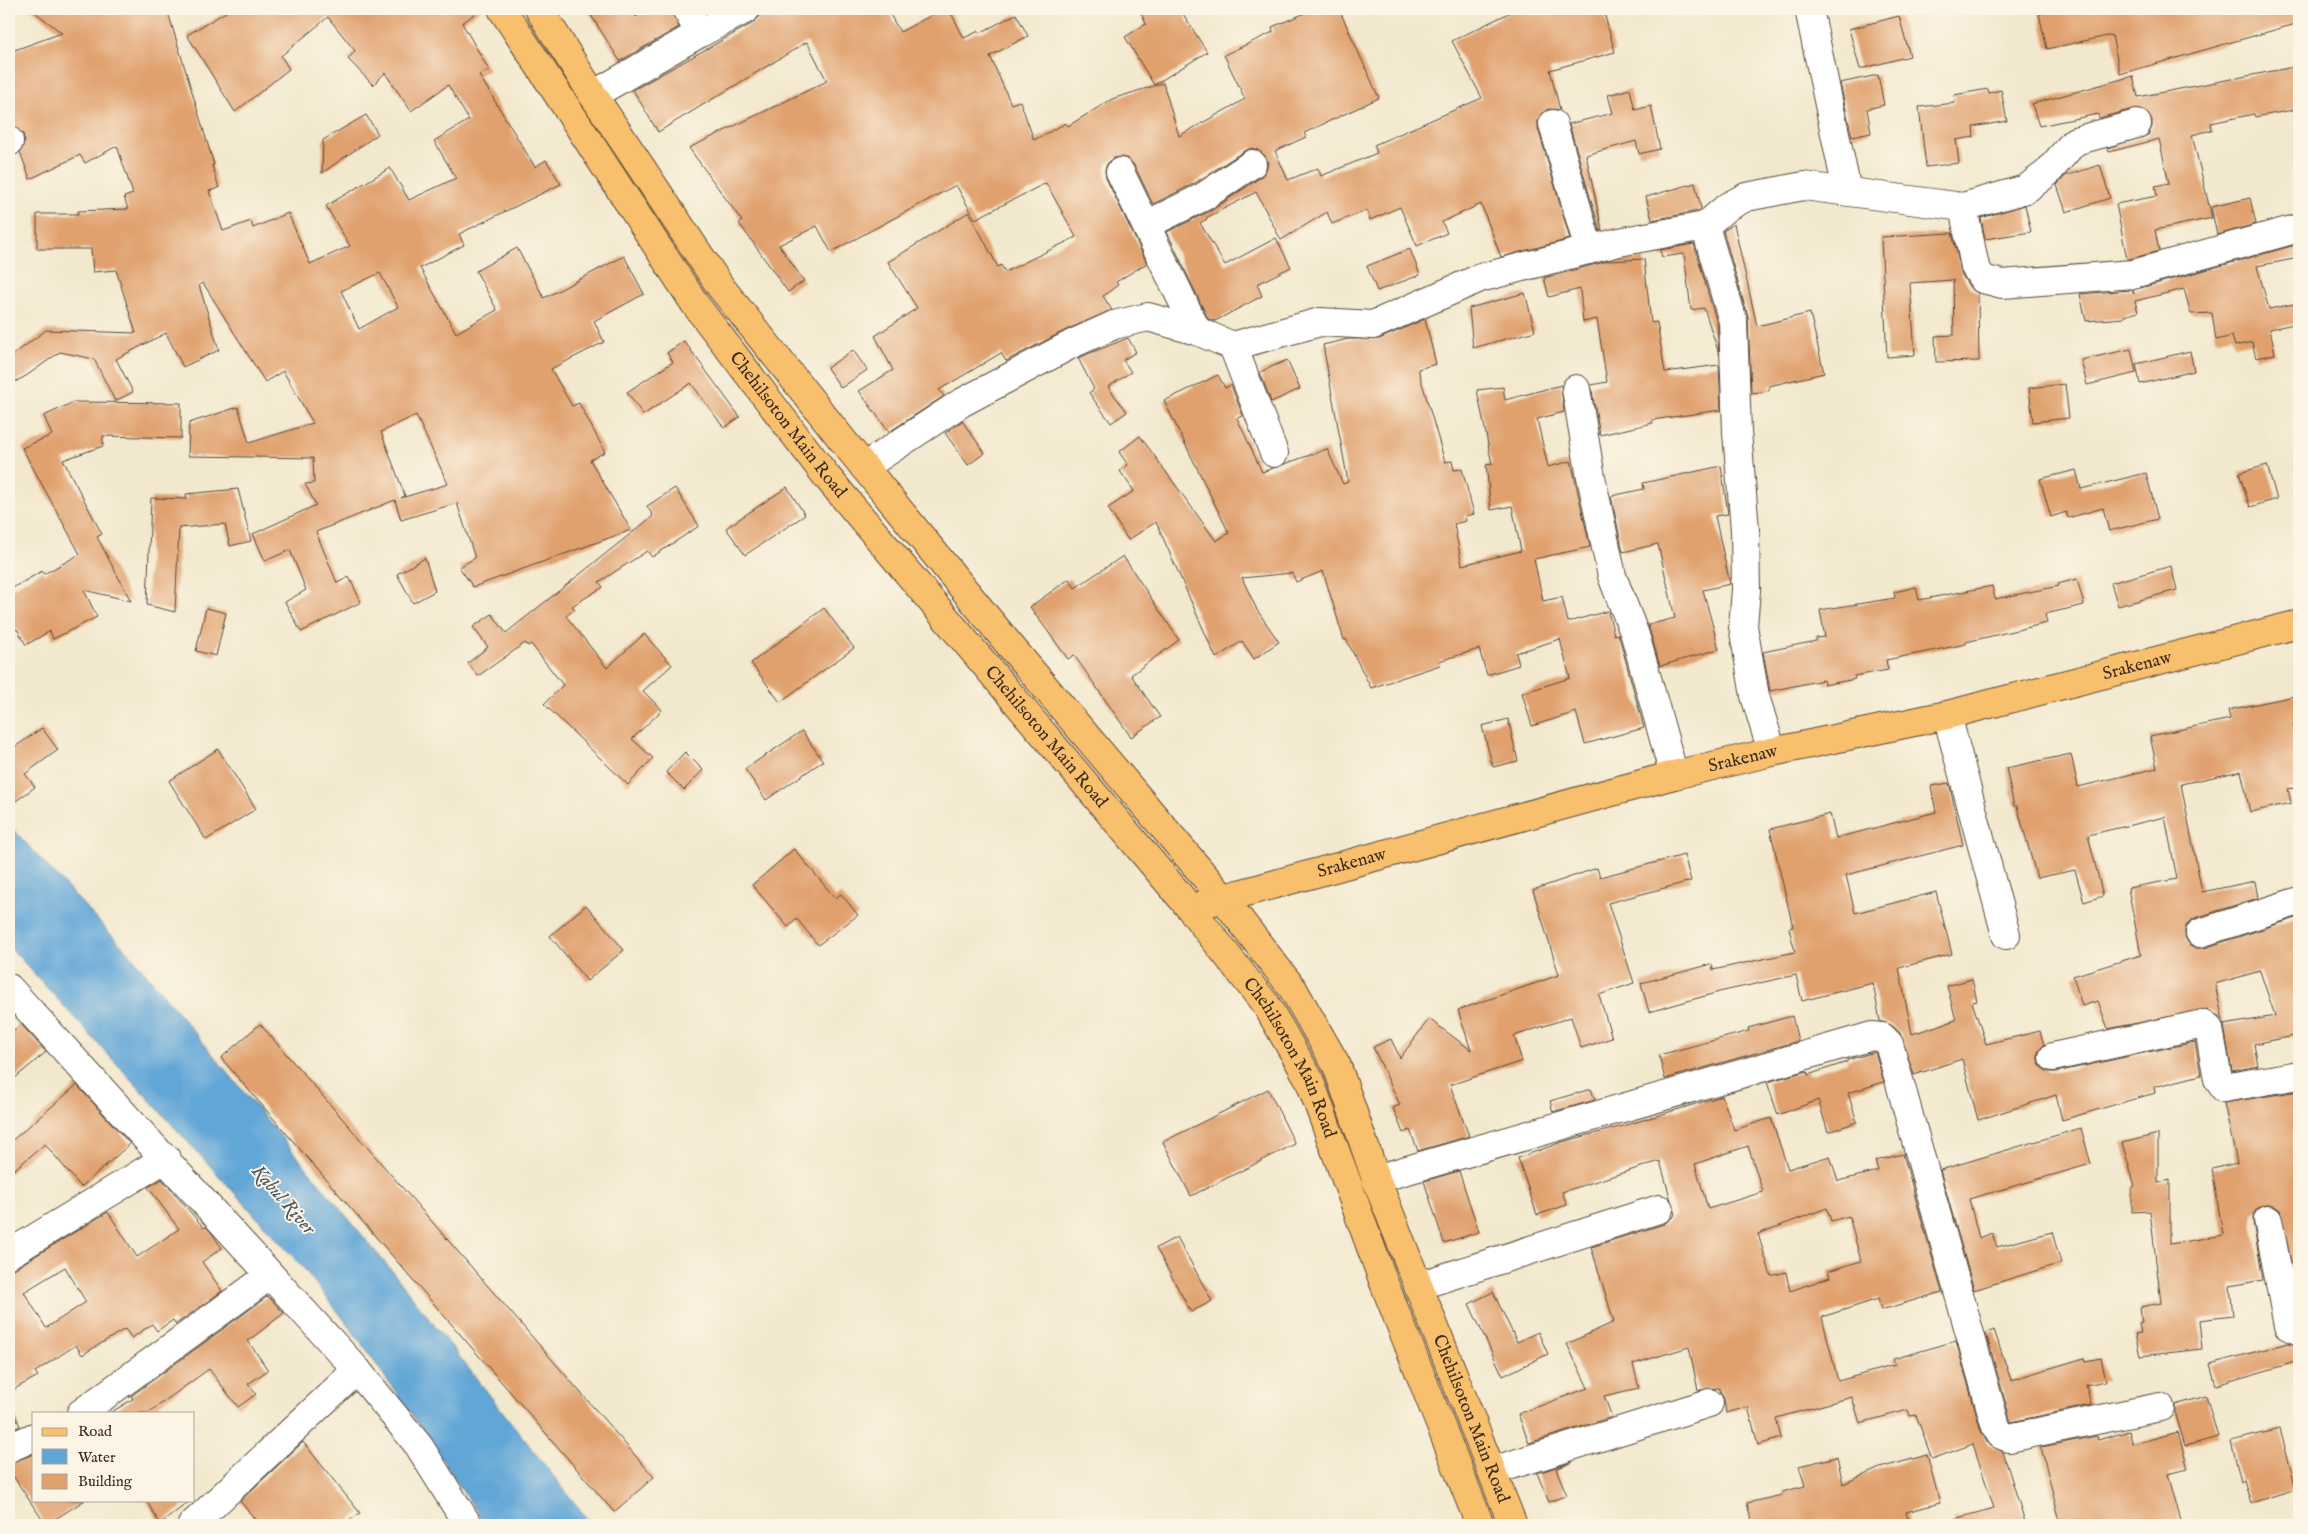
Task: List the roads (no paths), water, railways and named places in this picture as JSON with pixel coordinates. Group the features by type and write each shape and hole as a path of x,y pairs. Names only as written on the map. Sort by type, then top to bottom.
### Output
{"main road":[{"name":"Chehilsoton Main Road","path":"502,9 695,304 815,462 1190,908 1267,1006 1309,1079 1381,1274 1480,1525"},
{"name":"Chehilsoton Main Road","path":"539,9 593,95 720,286 1007,642 1223,898 1293,989 1337,1066 1376,1179 1512,1525"},
{"name":"Srakenaw","path":"1190,908 1674,776 1772,752 1947,715 2299,624"}],"street":[{"path":"686,9 700,33"},
{"path":"593,95 700,33 746,9"},
{"path":"1809,9 1847,192"},
{"path":"1553,124 1589,250"},
{"path":"864,467 961,403 1072,344 1114,325 1148,317 1197,330 1233,346 1320,322 1373,325 1480,278 1589,250 1705,226 1728,207 1746,197 1804,186 1919,203 1963,207 2026,189 2047,173 2075,141 2137,124"},
{"path":"1146,225 1203,197 1252,164"},
{"path":"1120,172 1197,330"},
{"path":"1963,207 1975,266 1983,279 2002,284 2133,274 2299,228"},
{"path":"1705,226 1733,321 1746,590 1743,626 1755,696 1772,752"},
{"path":"1233,346 1274,452"},
{"path":"1576,389 1590,472 1612,576 1634,636 1674,776"},
{"path":"1947,715 2006,934"},
{"path":"2200,933 2299,901"},
{"path":"11,995 166,1158 269,1276 357,1370 419,1446 468,1525"},
{"path":"2053,1057 2203,1024 2209,1029 2218,1079 2224,1088 2299,1075"},
{"path":"1376,1179 1872,1036 1882,1037 1889,1044 1996,1427 2001,1435 2009,1438 2160,1407"},
{"path":"9,1254 166,1158"},
{"path":"1418,1286 1659,1209"},
{"path":"2268,1220 2288,1326 2299,1330"},
{"path":"82,1412 269,1276"},
{"path":"192,1525 357,1370"},
{"path":"1492,1471 1709,1403"},
{"path":"9,1448 32,1438"}],"water":[{"name":"Kabul River","path":"9,825 134,959 395,1275 592,1525 486,1525 349,1326 305,1270 9,946"}]}
